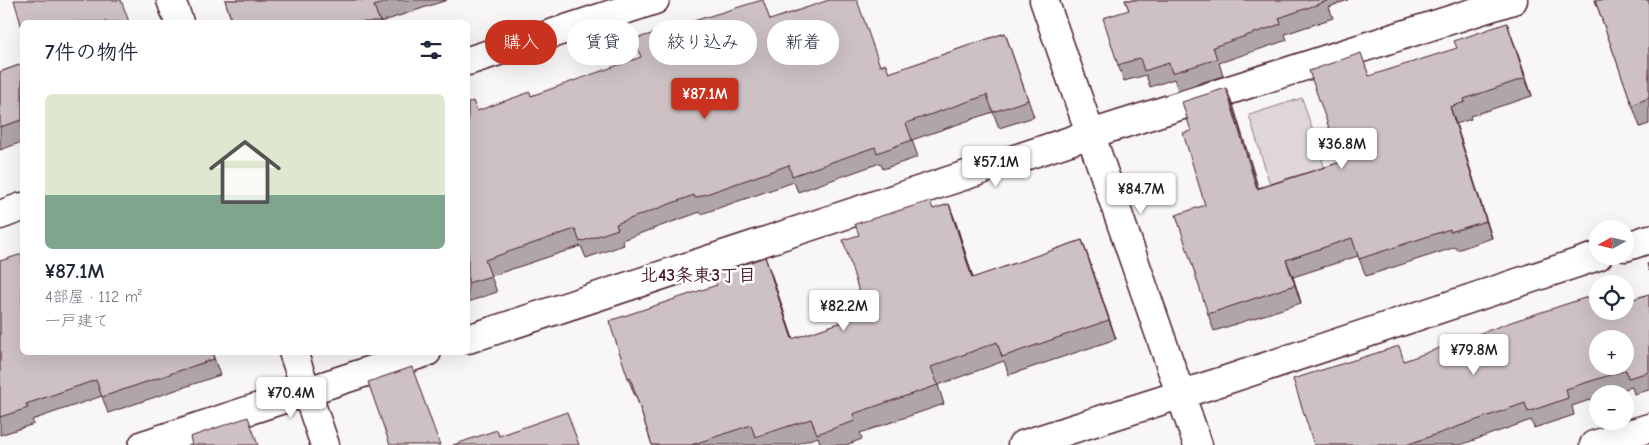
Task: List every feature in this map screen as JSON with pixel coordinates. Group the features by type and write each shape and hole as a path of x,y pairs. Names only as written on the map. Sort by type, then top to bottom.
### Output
{"street":[{"path":"171,0 178,20"},
{"path":"470,60 655,0"},
{"path":"1044,0 1198,445"},
{"path":"470,338 1091,134 1514,0"},
{"path":"0,215 20,208"},
{"path":"1634,244 1649,239"},
{"path":"1022,445 1589,259"},
{"path":"294,355 325,445"},
{"path":"142,445 418,355"},
{"path":"1594,445 1649,428"}],"shaded area":[{"path":"1302,98 1326,172 1272,191 1249,115"}],"building":[{"path":"14,0 121,0 128,20 20,20"},
{"path":"225,0 393,0 374,6 379,20 231,20"},
{"path":"763,0 770,20 829,0 857,0 880,66 886,64 889,73 1005,33 1028,100 993,112 987,95 906,123 912,140 877,153 875,147 792,176 789,165 695,198 694,195 616,224 618,229 580,242 575,229 485,260 491,276 470,282 470,102 473,101 477,111 530,92 531,96 618,65 639,65 639,58 641,57 639,38 649,35 649,65 757,65 757,20 697,20"},
{"path":"1125,0 1327,1 1279,18 1281,24 1213,47 1217,59 1172,73 1169,63 1144,71 1140,58 1118,65 1103,18 1129,10"},
{"path":"1595,0 1649,0 1649,98 1632,105"},
{"path":"1507,23 1525,78 1464,99 1465,102 1450,107 1486,221 1450,232 1450,229 1359,259 1352,238 1286,260 1295,285 1208,314 1176,215 1205,205 1183,133 1191,131 1182,102 1226,88 1257,189 1341,162 1309,71 1361,53 1369,76 1457,48 1454,41"},
{"path":"20,65 20,121 0,127 0,72"},
{"path":"930,201 933,209 949,204 972,278 1082,240 1109,320 1002,357 997,342 931,367 938,385 853,414 855,421 817,434 811,419 755,437 751,425 691,445 652,445 609,321 717,285 713,275 765,257 792,339 866,314 843,240 859,235 855,224"},
{"path":"20,255 20,355 213,355 214,359 102,397 96,380 26,404 28,408 0,417 0,261"},
{"path":"1649,294 1649,372 1628,378 1627,375 1634,375 1634,330 1589,330 1589,375 1610,375 1566,389 1568,398 1528,412 1525,403 1406,445 1314,445 1293,379 1399,346 1404,361 1514,321 1589,297 1589,320 1634,320 1634,299"},
{"path":"412,367 440,445 390,445 368,382"},
{"path":"567,412 579,445 453,445 497,430 499,436"},
{"path":"248,417 258,445 192,445 190,437"}],"district":[{"name":"北43条東3丁目","path":"698,275"}]}
